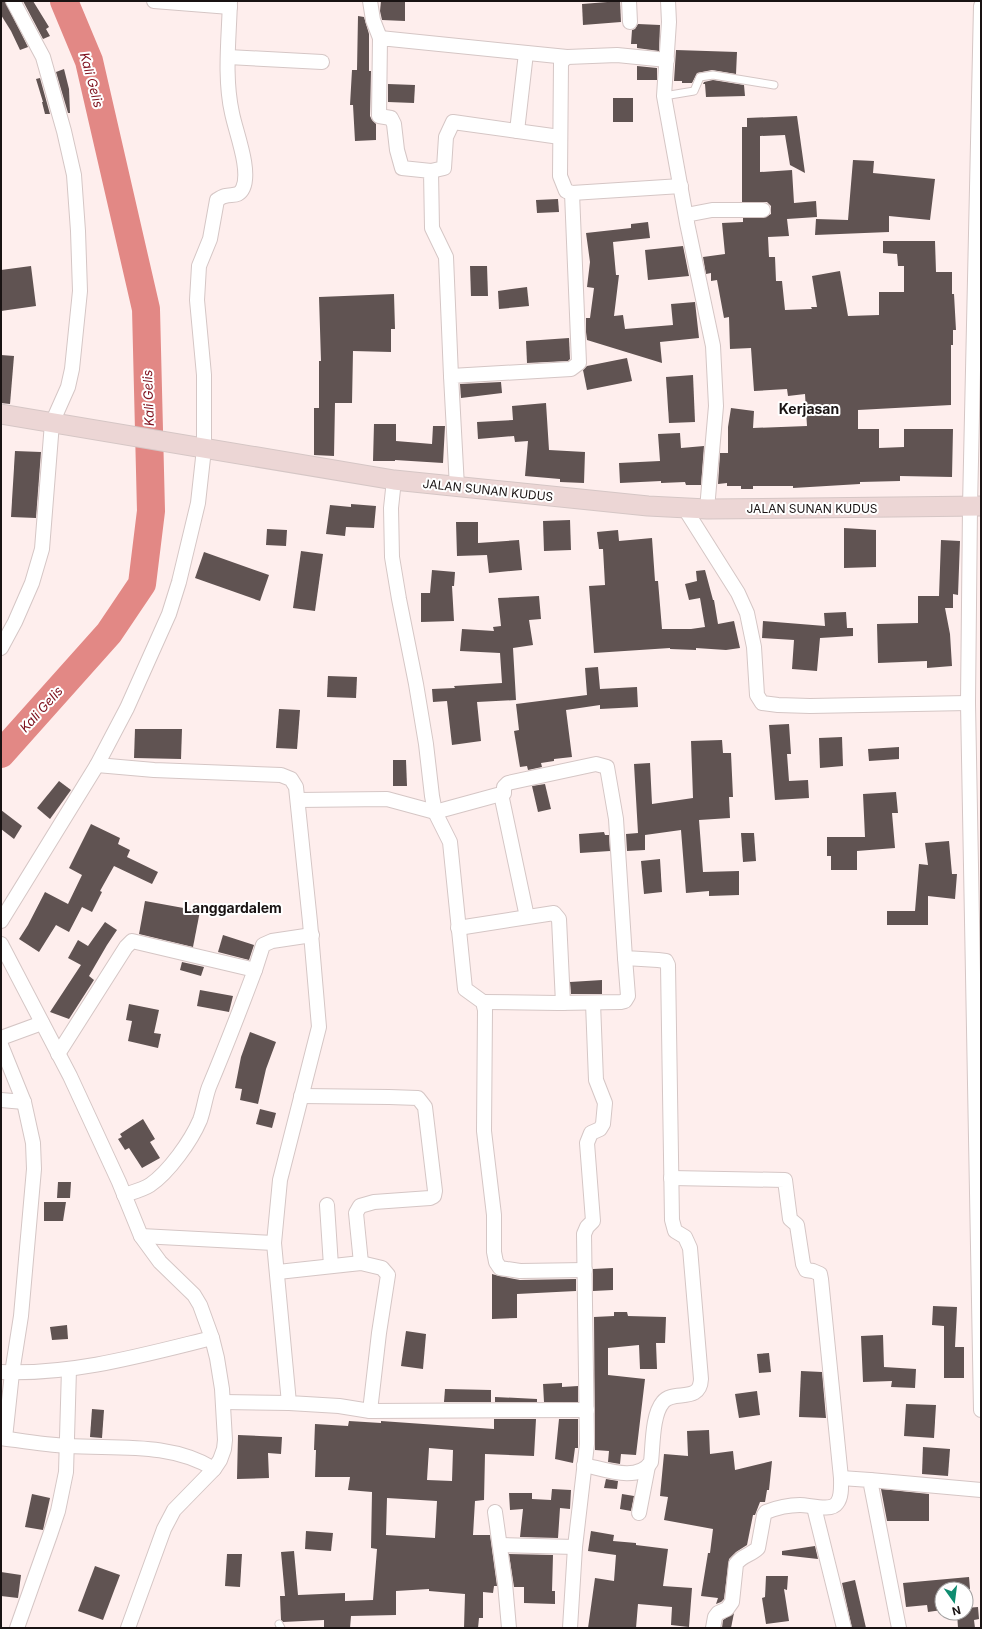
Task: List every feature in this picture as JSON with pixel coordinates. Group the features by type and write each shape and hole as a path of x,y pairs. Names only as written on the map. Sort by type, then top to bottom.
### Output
{"main road":[{"name":"JALAN SUNAN KUDUS","path":"1,414 394,480 685,509 976,507"}],"street":[{"path":"1,648 15,622 32,583 42,549 56,424 72,369 80,291 74,175 64,132 43,57 13,1"},
{"path":"1,921 97,765 127,708 169,614 179,582 198,503 204,375 197,300 199,266 210,239 217,200 225,196 239,194 243,188 246,172 232,112 227,82 230,4 154,1"},
{"path":"370,1 373,20 380,38 379,116 391,118 394,124 397,150 402,168 431,171 444,168 446,138 453,122 560,137"},
{"path":"629,1 630,22"},
{"path":"668,1 667,60 664,96 686,215 714,346 716,406 707,509"},
{"path":"981,6 976,507 968,703 976,893 981,1410"},
{"path":"380,38 567,57 616,55 667,60"},
{"path":"517,131 526,53"},
{"path":"228,57 322,62"},
{"path":"567,57 561,62 560,137 560,176 566,190 572,193 681,186"},
{"path":"431,171 432,228 446,257 457,486"},
{"path":"452,376 571,369 579,363 572,193"},
{"path":"686,215 712,210 763,210"},
{"path":"394,480 391,508 392,557 417,691 435,812 450,842 465,989 483,1002 593,1003 621,1002 625,1000 628,996 616,819 606,767 596,764 508,783 504,787 504,793 502,794 527,917"},
{"path":"685,509 738,593 747,613 754,647 757,695 762,703 810,706 968,703"},
{"path":"97,765 154,770 281,775 291,779 296,787 312,935 319,1027 280,1180 274,1243 278,1272 289,1403"},
{"path":"298,800 387,799 435,812 502,794"},
{"path":"458,928 554,913 557,915 559,919 563,1003"},
{"path":"124,1194 135,1192 150,1185 167,1170 193,1133 200,1120 208,1090 255,970 263,945 272,941 312,935"},
{"path":"58,1054 126,946 132,941 255,970"},
{"path":"1,944 40,1023 70,1076 124,1194 141,1236 160,1262 194,1295 200,1305 212,1338 217,1358 223,1402 225,1440 220,1460 214,1469 174,1510 164,1529 128,1628"},
{"path":"625,958 658,960 666,962 668,965 672,1220 675,1231 685,1237 690,1248 700,1386 697,1390 687,1395 667,1398 662,1402 656,1414 651,1462 648,1466 639,1513"},
{"path":"483,1002 485,1010 484,1132 494,1215 494,1252 496,1262 500,1268 520,1271 585,1270"},
{"path":"570,1628 575,1547 587,1444 584,1234 587,1227 593,1221 587,1143 591,1133 600,1129 604,1115 605,1103 596,1080 593,1003"},
{"path":"40,1023 1,1040 24,1102 33,1143 34,1169 21,1316 7,1373 3,1438 67,1446 141,1448 178,1453 201,1461 214,1469"},
{"path":"301,1096 418,1098 425,1107 435,1191 434,1196 430,1198 374,1202 360,1206 356,1213 361,1263"},
{"path":"1,1100 24,1102"},
{"path":"671,1178 785,1180 790,1219 797,1224 803,1264 806,1270 820,1274 821,1279 840,1478 841,1490 838,1503 833,1506 822,1508 800,1505 766,1512 764,1515 758,1548 754,1552 738,1560 736,1564 732,1602 727,1609 718,1613 715,1617 713,1628"},
{"path":"327,1205 331,1266"},
{"path":"141,1236 274,1243"},
{"path":"278,1272 361,1263 382,1268 388,1274 378,1333 370,1410"},
{"path":"7,1373 28,1373 69,1369 115,1362 212,1338"},
{"path":"16,1628 58,1511 66,1472 69,1369"},
{"path":"223,1402 289,1403 339,1406 370,1410 587,1410"},
{"path":"584,1464 630,1474 640,1472 648,1466"},
{"path":"840,1478 981,1490"},
{"path":"870,1480 899,1628"},
{"path":"814,1506 844,1628"},
{"path":"495,1512 508,1606 509,1628"},
{"path":"500,1545 575,1547"}],"lane":[{"path":"664,96 694,91 700,77 704,75 713,75 774,85"}],"building":[{"path":"1,1 5,1 28,47 20,50 1,15"},
{"path":"23,1 33,1 49,27 46,29 50,36 43,39"},
{"path":"381,1 405,1 405,21 382,20 380,11"},
{"path":"620,1 621,22 583,25 582,4"},
{"path":"358,16 364,17 369,34 369,71 371,71 370,116 376,124 376,140 355,141 353,105 350,105 352,70 357,70"},
{"path":"638,24 660,25 659,51 637,48 637,44 631,44 632,30 635,29"},
{"path":"676,50 737,52 736,74 712,70 697,73 692,83 674,81"},
{"path":"637,66 657,68 657,80 637,80"},
{"path":"64,69 69,89 70,113 68,113 56,72"},
{"path":"40,78 50,114 45,114 36,79"},
{"path":"713,80 744,85 745,96 706,97 705,84 703,84 704,82"},
{"path":"388,84 415,85 414,103 388,102"},
{"path":"613,98 633,98 633,122 613,122"},
{"path":"797,116 805,173 790,165 785,135 760,136 760,172 792,170 794,203 816,201 817,217 787,219 789,236 768,237 769,257 775,257 776,281 782,281 785,310 812,309 811,307 817,307 812,276 840,271 848,316 879,315 879,292 904,292 904,266 898,266 897,254 883,253 883,241 935,241 936,272 952,272 952,294 954,294 956,330 953,330 953,345 951,345 951,405 858,410 858,429 879,429 879,448 904,447 904,429 953,429 952,477 900,476 900,481 860,482 860,484 793,488 793,486 753,486 753,489 741,489 741,486 727,486 727,483 718,484 720,453 728,453 728,427 731,408 754,411 753,428 807,426 805,394 788,396 787,389 754,391 751,348 730,349 729,317 724,318 717,280 711,281 711,273 706,274 703,257 725,254 722,223 743,222 743,218 763,218 771,214 771,206 767,202 742,202 742,127 747,127 747,118"},
{"path":"853,160 874,161 873,173 935,179 930,220 889,216 889,232 815,235 816,219 848,220"},
{"path":"558,199 559,212 537,213 536,200"},
{"path":"648,222 650,238 613,242 616,275 619,275 614,316 623,315 625,329 673,325 671,304 695,302 699,338 660,342 662,363 587,340 586,332 586,318 590,318 594,288 587,287 590,262 586,233 631,228 631,224"},
{"path":"683,246 689,276 648,280 645,250"},
{"path":"31,266 36,306 1,311 1,270"},
{"path":"470,266 487,266 488,296 471,296"},
{"path":"527,287 529,306 499,309 498,291"},
{"path":"394,294 395,329 391,329 391,352 353,351 352,403 335,403 334,456 314,455 314,408 319,408 319,361 321,361 319,297"},
{"path":"569,338 570,359 568,361 527,363 526,341"},
{"path":"1,355 14,356 10,404 1,403"},
{"path":"627,358 632,381 587,390 583,370 587,366"},
{"path":"693,375 695,422 669,423 666,377"},
{"path":"501,382 502,393 461,398 460,384"},
{"path":"546,403 549,450 585,452 584,483 560,482 560,479 525,476 528,441 515,442 514,436 478,439 477,422 513,420 512,406"},
{"path":"374,424 396,424 396,441 432,444 433,426 445,426 443,463 395,460 373,461"},
{"path":"680,433 681,448 704,446 701,485 686,485 685,482 661,483 661,481 620,483 619,463 660,461 658,434"},
{"path":"15,451 41,452 36,518 11,517"},
{"path":"351,504 376,506 374,528 346,527 345,536 326,534 330,505 351,507"},
{"path":"570,520 571,550 544,551 543,521"},
{"path":"456,522 478,522 478,543 519,540 522,570 489,573 487,555 457,556"},
{"path":"844,528 876,530 876,567 844,568"},
{"path":"267,529 287,530 286,546 266,545"},
{"path":"618,530 619,541 652,538 655,581 658,581 662,629 691,629 705,627 700,598 689,600 685,584 697,581 696,571 705,570 714,600 718,624 734,621 740,648 726,650 696,648 696,650 670,648 594,653 589,586 605,585 603,549 599,549 597,532"},
{"path":"941,540 960,541 958,595 953,594 953,608 945,608 950,634 952,666 927,668 927,661 878,663 877,624 918,623 918,596 939,596"},
{"path":"301,551 323,554 315,611 293,608"},
{"path":"204,552 269,575 260,601 195,578"},
{"path":"432,570 455,572 454,586 452,586 454,621 421,622 421,593 430,593"},
{"path":"539,596 541,619 529,620 533,645 513,648 516,700 477,702 481,741 452,745 447,701 433,702 432,689 502,683 500,653 460,651 462,629 494,631 493,627 501,626 498,598"},
{"path":"846,612 847,628 853,628 853,636 820,638 817,671 792,669 794,640 762,638 763,621 825,626 824,613"},
{"path":"598,667 600,689 637,687 638,707 600,709 600,705 566,710 572,757 554,759 554,761 541,763 542,767 528,770 527,766 520,767 514,731 519,730 516,704 587,695 585,668"},
{"path":"328,676 357,677 356,698 327,697"},
{"path":"279,709 300,710 297,749 276,748"},
{"path":"789,724 791,754 787,754 789,781 808,780 809,798 775,800 769,725"},
{"path":"135,729 182,729 181,759 134,758"},
{"path":"842,737 843,766 820,768 819,738"},
{"path":"722,740 723,753 731,753 733,797 729,797 730,818 699,820 703,872 739,871 739,895 709,896 709,891 686,893 681,830 645,835 645,850 627,851 626,834 638,833 634,764 650,763 652,804 693,798 691,741"},
{"path":"899,747 899,759 869,761 868,749"},
{"path":"393,760 406,760 407,786 393,786"},
{"path":"59,781 71,790 50,819 37,808"},
{"path":"545,784 551,809 538,812 532,786"},
{"path":"896,792 898,813 892,813 895,848 857,851 857,870 831,870 831,856 827,856 827,837 865,837 863,794"},
{"path":"1,810 22,826 14,839 1,829"},
{"path":"91,824 120,838 118,844 130,850 127,857 158,872 152,884 114,866 100,891 102,892 92,912 82,907 69,932 56,925 39,952 19,939 45,892 68,904 82,875 69,868"},
{"path":"604,832 605,835 609,835 610,851 580,853 579,834"},
{"path":"741,833 754,833 756,861 743,862"},
{"path":"949,841 952,874 957,874 955,899 928,896 928,925 887,925 887,911 915,911 919,864 928,865 925,843"},
{"path":"660,859 662,892 644,894 641,861"},
{"path":"145,901 200,911 193,947 139,934"},
{"path":"105,922 117,930 89,976 94,980 69,1019 50,1012 81,965 68,958 78,940 88,946"},
{"path":"223,935 254,945 249,960 218,952"},
{"path":"182,962 204,967 201,976 180,970"},
{"path":"602,980 602,994 571,994 570,982"},
{"path":"200,990 233,996 229,1012 197,1006"},
{"path":"129,1004 159,1010 154,1033 161,1034 158,1048 128,1041 132,1021 126,1020"},
{"path":"250,1032 276,1042 266,1069 258,1104 240,1100 242,1089 235,1088 241,1057"},
{"path":"260,1109 276,1113 272,1128 256,1124"},
{"path":"143,1119 155,1139 150,1142 160,1158 142,1168 129,1148 125,1150 118,1139 122,1137 120,1134"},
{"path":"58,1182 71,1182 70,1198 57,1198"},
{"path":"44,1202 66,1202 63,1221 44,1221"},
{"path":"613,1268 613,1290 593,1291 593,1269"},
{"path":"492,1274 520,1280 576,1279 576,1291 517,1294 517,1318 492,1319"},
{"path":"933,1306 957,1307 955,1347 964,1347 964,1378 944,1378 944,1326 932,1325"},
{"path":"614,1312 627,1312 628,1316 666,1317 665,1343 656,1343 657,1369 640,1369 639,1345 608,1348 608,1375 645,1379 636,1455 621,1454 620,1464 608,1462 609,1451 595,1450 594,1317 614,1316"},
{"path":"67,1325 68,1339 52,1340 50,1327"},
{"path":"406,1331 426,1334 423,1369 401,1366"},
{"path":"883,1335 884,1367 916,1369 915,1388 891,1387 892,1381 863,1382 861,1336"},
{"path":"769,1353 771,1372 759,1373 757,1354"},
{"path":"801,1371 822,1372 826,1418 799,1417"},
{"path":"562,1383 562,1387 578,1386 578,1402 544,1402 543,1384"},
{"path":"445,1389 491,1390 491,1402 444,1402"},
{"path":"757,1391 760,1415 739,1418 735,1394"},
{"path":"495,1397 537,1399 537,1402 495,1402"},
{"path":"906,1404 936,1405 934,1438 904,1436"},
{"path":"92,1409 104,1410 102,1438 90,1437"},
{"path":"494,1419 536,1419 534,1456 485,1454 484,1500 475,1501 473,1535 490,1535 497,1586 494,1586 493,1593 483,1592 483,1618 479,1618 478,1628 464,1628 465,1594 429,1591 429,1589 396,1591 396,1615 351,1616 350,1628 324,1628 324,1620 283,1622 281,1620 280,1596 285,1596 281,1552 294,1551 298,1595 345,1593 345,1601 373,1600 377,1549 371,1548 372,1492 348,1490 350,1477 315,1477 315,1424 348,1426 349,1421 381,1423 381,1421 494,1429","holes":["429,1448 453,1450 452,1481 427,1480","387,1498 437,1501 435,1538 386,1535"]},
{"path":"559,1419 578,1419 578,1448 575,1448 573,1463 555,1459"},
{"path":"709,1430 710,1454 733,1451 735,1470 772,1461 769,1490 767,1490 765,1502 760,1502 755,1515 753,1515 747,1545 736,1552 729,1559 724,1599 716,1604 718,1598 701,1596 708,1553 710,1553 713,1529 664,1520 668,1497 660,1496 664,1454 688,1456 687,1431"},
{"path":"238,1435 282,1437 281,1454 268,1453 269,1478 237,1479"},
{"path":"923,1447 950,1449 948,1476 922,1474"},
{"path":"606,1479 618,1481 617,1489 604,1488"},
{"path":"552,1489 571,1490 570,1509 560,1508 558,1538 520,1537 523,1509 510,1510 509,1493 532,1493 532,1499 551,1500"},
{"path":"881,1489 929,1494 929,1521 887,1521"},
{"path":"32,1494 50,1498 43,1530 25,1527"},
{"path":"622,1494 634,1496 631,1511 620,1509"},
{"path":"306,1531 333,1533 331,1551 305,1549"},
{"path":"591,1531 614,1535 613,1541 636,1543 636,1545 668,1549 663,1586 692,1588 689,1627 671,1625 672,1607 638,1604 636,1628 588,1628 595,1578 614,1581 616,1555 588,1551"},
{"path":"815,1546 818,1559 782,1555 782,1551"},
{"path":"227,1554 242,1554 240,1587 225,1586"},
{"path":"509,1554 553,1555 552,1591 555,1591 555,1604 524,1603 524,1587 514,1587"},
{"path":"95,1566 120,1575 103,1620 78,1611"},
{"path":"1,1572 21,1575 18,1598 1,1596"},
{"path":"766,1576 788,1576 787,1590 784,1589 789,1621 766,1624 762,1598 765,1597"},
{"path":"969,1577 969,1581 934,1581 934,1611 928,1612 927,1605 906,1607 903,1583"},
{"path":"855,1580 866,1628 852,1628 842,1583"},
{"path":"974,1607 978,1607 979,1619 974,1620"},
{"path":"734,1613 731,1628 722,1628 723,1620"},
{"path":"974,1620 975,1628 958,1628 958,1621"}],"waterway":[{"name":"Kali Gelis","path":"1,754 109,633 142,584 151,511 146,309 89,61 64,1"}],"district":[{"name":"Kerjasan","path":"809,408"},
{"name":"Langgardalem","path":"233,907"}]}
